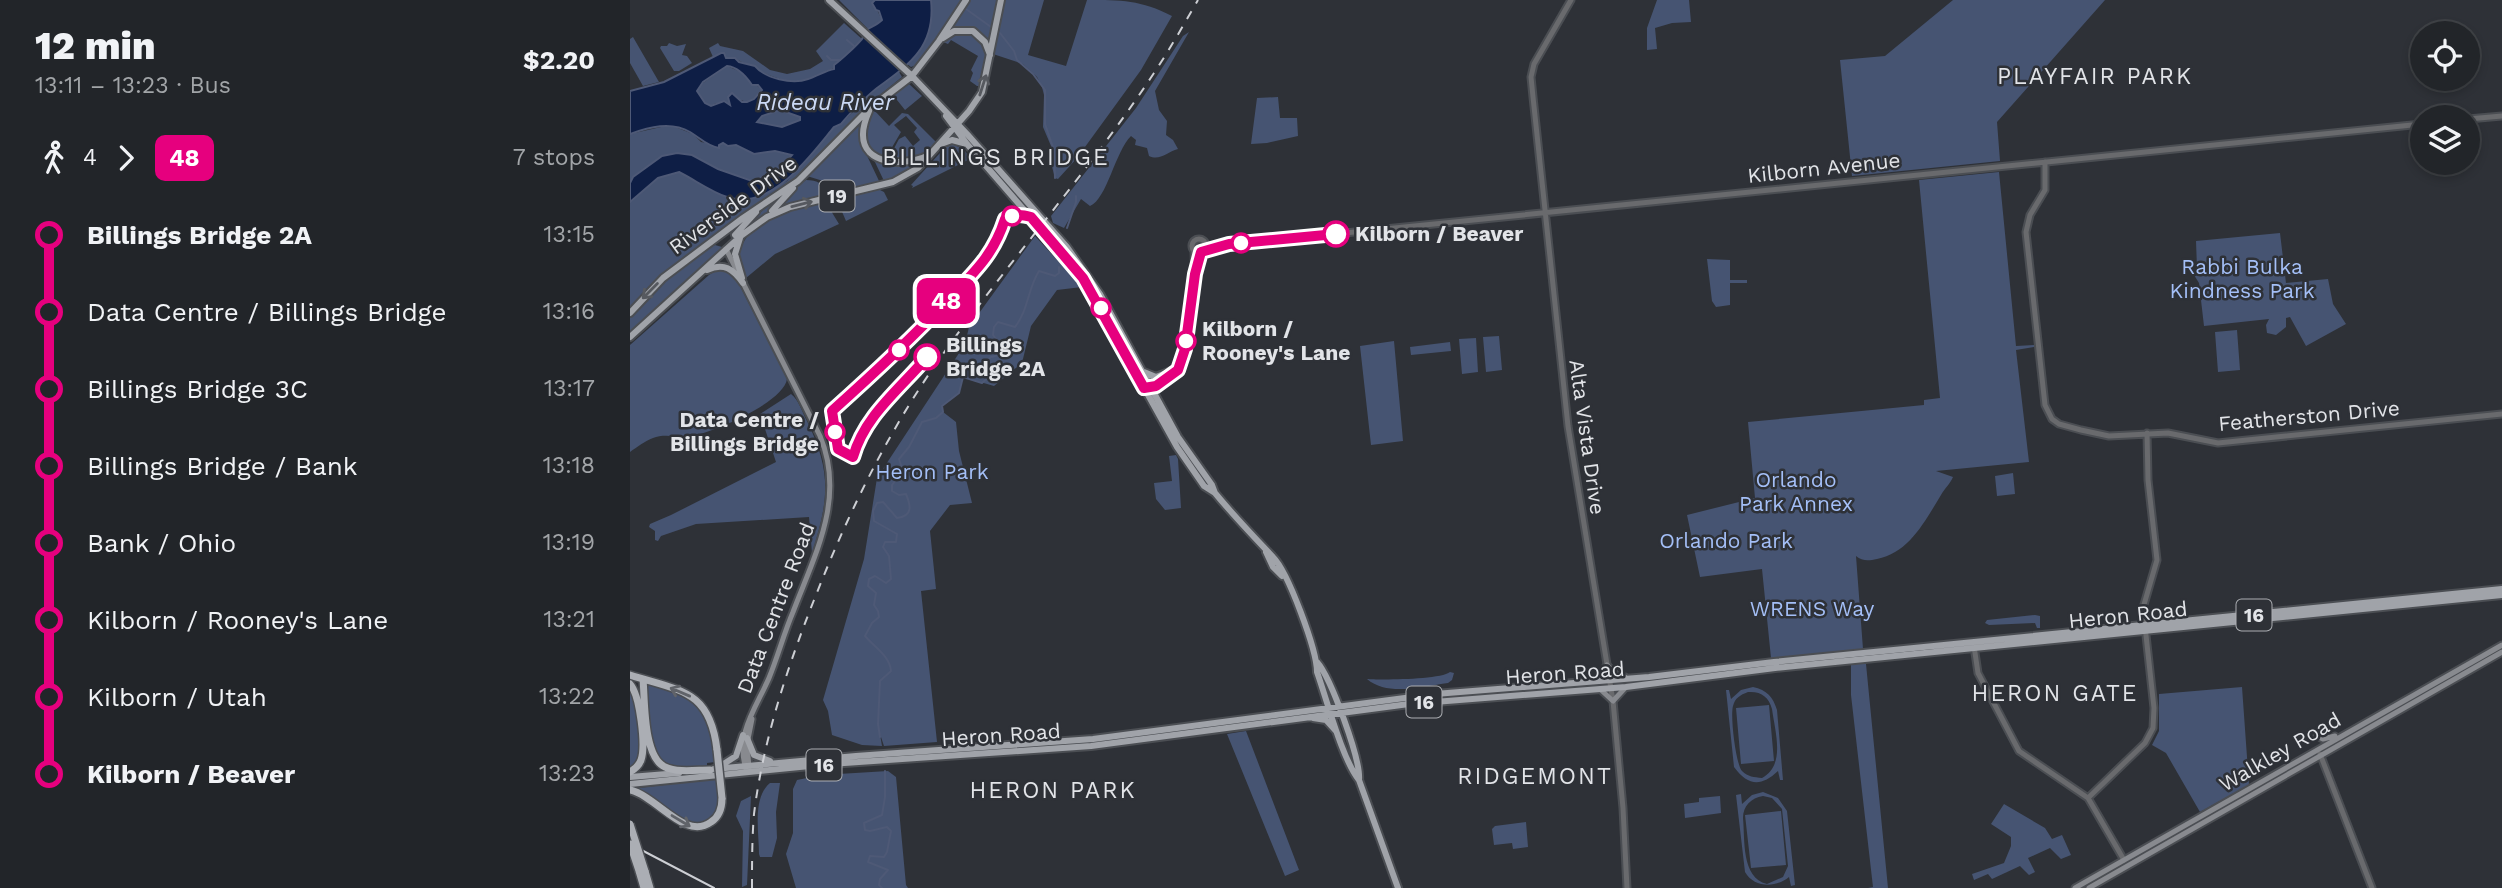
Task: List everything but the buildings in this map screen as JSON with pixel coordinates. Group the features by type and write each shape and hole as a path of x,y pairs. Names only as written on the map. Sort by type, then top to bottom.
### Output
{"highway":[{"path":"630,675 676,689 698,702 712,721 718,750 721,810 715,820 704,827 695,828 681,823 647,796 630,790"},
{"path":"643,679 649,741 654,758 670,769 710,770"},
{"path":"630,684 636,695 642,749 640,762 630,775"},
{"path":"630,824 642,871 642,885"},
{"path":"630,844 650,888"}],"main road":[{"path":"829,0 942,108 967,144 1077,269 1178,437 1212,485 1214,493 1266,552 1274,568 1287,581 1317,662 1317,672 1323,688 1345,727 1360,769 1359,780"},
{"name":"Riverside Drive","path":"630,313 663,278 798,181 909,74 939,41 966,0"},
{"name":"Riverside Drive","path":"630,337 726,249 767,217 790,207 899,180 918,168 969,111 982,92 1001,0"},
{"path":"939,41 954,31 973,31 985,42 990,56"},
{"path":"869,110 863,135 866,148 872,155 882,160 899,162 917,161 930,155"},
{"path":"967,134 965,121 969,111"},
{"path":"955,126 967,134 1078,261 1143,372 1149,387"},
{"path":"939,145 952,140 967,144"},
{"path":"767,217 798,181"},
{"path":"726,249 727,243 762,206"},
{"path":"742,235 736,254 743,283"},
{"path":"712,241 726,249"},
{"name":"Data Centre Road","path":"726,249 820,436 828,463 830,483 829,513 821,540 745,736 747,768"},
{"path":"699,274 713,267 724,266 733,270 743,283"},
{"path":"1143,372 1156,377 1177,368"},
{"name":"Heron Road","path":"2146,629 2502,589"},
{"name":"Heron Road","path":"630,775 1093,746 1304,717 1334,709 1435,694 1595,682 1626,687 1974,646 2502,595"},
{"name":"Walkley Road","path":"2089,888 2319,752 2345,733 2502,645"},
{"name":"Heron Road","path":"630,785 785,762 1094,739 1312,709 1366,708 1475,697 1600,689 1649,677 1774,662 1974,646"},
{"name":"Walkley Road","path":"2075,888 2502,652"},
{"path":"1317,662 1324,670 1340,738 1353,772 1359,780 1398,888"},
{"path":"1595,682 1607,665 1620,677 1649,677"},
{"path":"1600,689 1613,701 1626,687"},
{"path":"1312,709 1322,703 1323,688"},
{"path":"1345,727 1349,715 1366,708"},
{"path":"1304,717 1326,720 1340,738"},
{"path":"2317,736 2327,738 2345,733"},
{"path":"710,770 734,759 745,736"},
{"path":"745,736 756,757 785,762"}],"street":[{"name":"Alta Vista Drive","path":"1571,0 1540,50 1531,77 1567,426 1613,701 1627,888"},
{"path":"2480,118 2502,116"},
{"name":"Kilborn Avenue","path":"1177,368 1185,349 1201,249 1229,244 2410,125"},
{"name":"Featherston Drive","path":"2045,162 2045,190 2030,215 2026,232 2047,412 2059,424 2109,436 2168,433 2218,443 2502,414"},
{"path":"1149,387 1177,368"},
{"path":"2088,798 2145,743 2153,728 2154,708 2145,599 2158,560 2148,480 2147,433"},
{"path":"1974,646 1978,673 2019,751 2088,798 2124,860"},
{"path":"2319,752 2372,888"}],"green space":[{"path":"839,0 875,0 873,2 882,20 874,28 868,29"},
{"path":"931,0 964,0 916,65 911,67 907,64 918,51 929,26"},
{"path":"969,0 998,0 989,44 980,34 946,34"},
{"path":"1003,0 1044,0 1028,55 1066,66 1087,0 1131,2 1172,16 1141,70 1077,158 1058,179 1055,178 1051,163 1051,146 1043,127 1044,95 1037,77 1023,64 993,54"},
{"path":"1657,0 1689,0 1691,22 1672,23 1655,28 1657,49 1647,50 1647,28"},
{"path":"1953,0 2105,0 1997,122 2000,161 1852,176 1840,60 1885,56"},
{"path":"844,23 862,39 832,69 804,80 777,78 735,58 726,58 724,53 713,57 709,48 718,43 720,46 743,51 770,70 787,74 810,69 823,61 816,51"},
{"path":"1189,32 1155,91 1159,110 1167,121 1166,135 1178,149 1160,157 1149,156 1147,148 1135,145 1136,140 1131,136 1096,202 1090,206 1081,199 1064,228 1053,223 1051,216 1136,108 1183,36"},
{"path":"952,33 971,33 983,45 986,57 981,86 970,81 973,73 971,70 978,56 951,40 948,44 943,42"},
{"path":"633,37 659,82 643,86 630,63 630,39"},
{"path":"669,43 677,46 686,44 682,55 687,56 692,63 674,71 660,48"},
{"path":"727,66 743,73 762,90 747,102 737,99 729,105 716,103 711,106 705,103 697,91 703,83"},
{"path":"899,72 902,77 860,111 852,123 797,180 663,278 630,313 630,202 658,178 679,172 729,198 773,189 787,181 834,127 841,124 877,88"},
{"path":"909,84 922,96 905,110 893,95"},
{"path":"1278,97 1280,118 1297,118 1298,136 1251,144 1257,98"},
{"path":"780,110 801,117 800,120 782,127 757,122 762,116"},
{"path":"874,110 889,126 902,113 908,114 936,142 917,157 893,159 891,154 899,139 905,136 913,146 920,140 914,132 917,128 906,116 894,125 901,132 887,156 883,158 871,148 865,137 867,124"},
{"path":"863,119 861,143 880,183 832,194 823,181 807,176"},
{"path":"670,125 693,134 701,142 736,145 754,154 775,151 792,155 777,171 752,181 691,156 677,154 661,159 630,183 630,134"},
{"path":"949,143 964,149 970,159 912,188 911,185"},
{"path":"874,160 921,162 898,178 884,181"},
{"path":"1999,172 2016,346 2034,345 2016,350 2029,462 1936,471 1953,477 1907,543 1888,556 1877,559 1865,560 1856,556 1863,649 1771,658 1762,569 1700,577 1687,515 1755,498 1748,422 1924,405 1924,400 1940,398 1919,180"},
{"path":"806,180 820,183 828,195 795,203 745,228 766,207"},
{"path":"878,189 884,192 888,200 846,221 840,207 840,199"},
{"path":"825,201 839,224 775,254 746,278 737,257 751,232 772,217"},
{"name":"Rabbi Bulka Kindness Park","path":"2280,233 2286,283 2328,279 2333,304 2346,324 2306,346 2290,317 2286,318 2286,327 2276,335 2267,333 2266,325 2269,319 2204,326 2199,283 2194,275 2197,268 2196,241"},
{"name":"Heron Park","path":"1035,236 1082,287 1057,290 1031,326 1022,363 994,386 963,377 959,393 942,406 943,412 956,422 959,451 972,503 950,505 930,531 936,589 921,591 937,742 884,746 880,734 882,746 862,745 832,735 828,711 823,700 864,559 877,478 965,344 969,327"},
{"path":"715,245 722,247 722,250 630,333 630,318 648,299 681,267"},
{"path":"1707,259 1730,260 1730,280 1747,280 1747,283 1730,283 1730,305 1716,307 1712,301"},
{"path":"726,270 737,280 787,379 783,388 761,406 730,423 691,436 657,437 630,452 630,345 709,275 715,271"},
{"path":"2237,330 2240,370 2218,372 2215,332"},
{"path":"1499,336 1502,370 1486,372 1483,337"},
{"path":"1476,338 1478,372 1462,374 1459,339"},
{"path":"1394,341 1403,441 1371,445 1360,346"},
{"path":"1450,342 1451,351 1411,355 1410,347"},
{"path":"791,394 815,439 824,471 822,517 812,553 809,517 696,524 655,540 655,531 649,527 650,524 776,462 760,414"},
{"path":"1176,455 1181,508 1165,510 1156,499 1154,483 1172,481 1169,456"},
{"path":"2013,473 2015,494 1997,496 1995,476"},
{"path":"2040,616 2040,628 2037,628 2035,623 1985,623 1987,620"},
{"path":"1851,664 1866,664 1888,888 1868,888 1873,887 1851,695"},
{"path":"1454,673 1448,683 1406,689 1385,688 1367,679 1422,678"},
{"path":"645,683 685,696 701,709 711,728 715,762 707,763 707,766 684,768 662,762 651,744"},
{"path":"2242,687 2249,785 2200,812 2166,753 2152,745 2159,731 2159,694"},
{"path":"630,688 637,705 640,736 636,765 630,768"},
{"path":"1758,688 1774,701 1783,780 1780,780 1778,771 1766,780 1750,781 1734,767 1726,690 1729,690 1731,699 1741,690","holes":["1743,694 1761,694 1769,701 1777,747 1774,765 1762,778 1749,776 1742,771 1733,729 1732,711 1735,701"]},
{"path":"1769,705 1774,761 1741,764 1736,708"},
{"path":"1246,731 1299,870 1285,876 1227,734"},
{"path":"888,771 896,777 908,888 796,888 786,854 793,833 793,789 797,780 822,775"},
{"path":"716,779 717,810 710,819 698,824 677,817 638,788"},
{"path":"770,783 780,783 776,812 777,838 772,857 760,857 759,806 764,789"},
{"path":"1763,792 1778,798 1787,811 1795,885 1791,886 1789,877 1778,883 1766,885 1759,884 1745,872 1736,795 1741,794 1742,804 1752,795","holes":["1763,796 1772,798 1782,809 1788,866 1783,877 1767,884 1759,880 1749,866 1743,818 1744,810 1751,801"]},
{"path":"751,796 747,885 742,887 743,831 736,816 741,801"},
{"path":"1720,796 1721,813 1685,818 1684,804 1699,802 1699,798"},
{"path":"2004,804 2045,828 2052,839 2062,835 2071,855 2061,859 2050,848 2028,858 2035,872 2029,875 2020,866 1992,879 1988,874 1974,880 1972,874 2004,863 2011,846 2011,837 1991,824"},
{"path":"1781,811 1786,865 1751,868 1745,815"},
{"path":"1526,822 1528,847 1513,849 1512,843 1494,845 1492,829 1495,826"}],"water":[{"name":"Rideau River","path":"875,0 931,0 929,30 925,42 910,62 868,95 841,124 834,127 788,178 759,196 743,199 721,195 679,172 658,178 630,202 630,183 633,177 662,156 677,153 692,155 718,169 752,181 777,171 792,155 775,151 754,154 736,145 728,146 723,143 719,148 707,144 690,132 668,126 652,127 630,134 630,91 664,82 721,53 724,53 726,58 735,58 779,79 808,79 834,69 834,65 862,39 867,30 882,20 872,3","holes":["727,66 738,70 752,85 758,85 762,90 747,102 742,102 732,93 728,97 730,105 724,101 711,106 705,103 697,91 703,82","780,110 800,117 800,120 782,127 757,122 762,116"]}],"waterway":[{"path":"966,9 991,27"},
{"path":"1000,33 1014,51 1017,60 1033,74 1045,90 1045,124 1054,150 1055,178"},
{"path":"847,40 854,46"},
{"path":"827,56 831,60 840,60"},
{"path":"1067,228 1076,196"},
{"path":"880,737 880,681 891,671 885,656 865,636 879,617 874,605 876,593 868,586 869,579 875,576 886,583 891,579 889,556 883,547 885,542 896,542 897,534 874,521 873,511 877,503 883,502 897,518 908,513 910,506 906,494 899,495 892,491 892,485 903,471 899,459 909,447 922,422 936,418 943,412 942,406 959,393 963,377 982,383 991,375 986,361 999,355 1003,348 993,335 994,327 998,322 1015,327 1023,314 1039,271 1055,276 1059,273 1059,267"},
{"path":"882,888 879,885 880,879 888,870 868,862 870,856 884,857 891,831 887,827 865,830 864,823 882,815 885,771"}],"tram line":[{"path":"630,844 714,888"}],"railway":[{"path":"752,888 754,814 763,759 777,705 814,600 869,477 901,418 938,361 1129,110 1198,0"}],"bus line":[{"name":"48","path":"927,357 871,419 862,433 853,457 838,449 832,411 920,330 969,280 992,251 1005,219 1013,215 1031,217 1077,269 1108,319 1144,388 1156,386 1178,370 1185,349 1195,274 1201,252 1229,244 1336,234"}],"place":[{"name":"Kilborn / Beaver","path":"1336,234"},
{"name":"Kilborn / Rooney's Lane","path":"1186,341"},
{"name":"Billings Bridge 2A","path":"927,357"},
{"name":"Data Centre / Billings Bridge","path":"835,432"}],"district":[{"name":"PLAYFAIR PARK","path":"2095,76"},
{"name":"BILLINGS BRIDGE","path":"996,157"},
{"name":"HERON GATE","path":"2055,693"},
{"name":"RIDGEMONT","path":"1535,776"},
{"name":"HERON PARK","path":"1053,790"}],"park label":[{"name":"Orlando Park Annex","path":"1796,492"},
{"name":"Orlando Park","path":"1726,541"},
{"name":"WRENS Way","path":"1812,609"}]}
